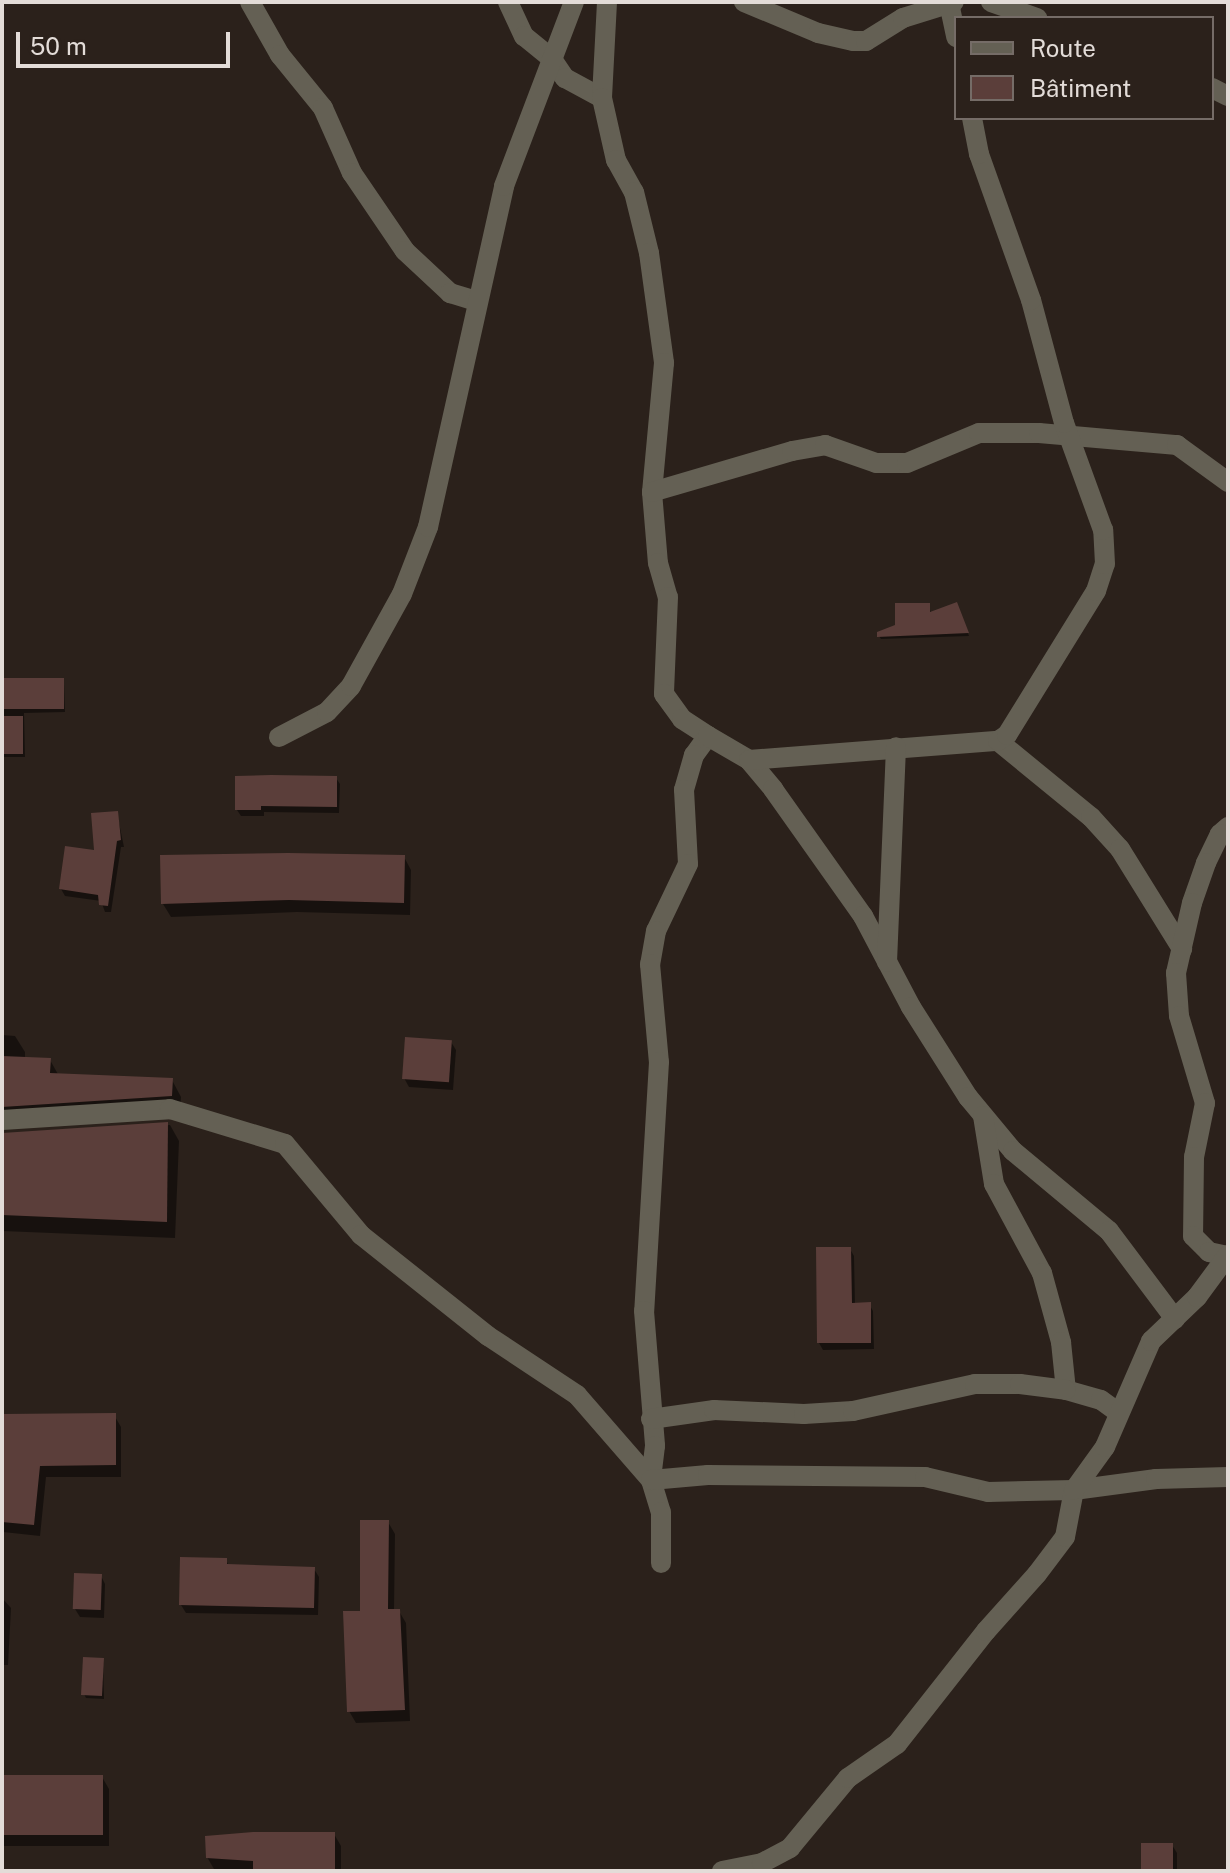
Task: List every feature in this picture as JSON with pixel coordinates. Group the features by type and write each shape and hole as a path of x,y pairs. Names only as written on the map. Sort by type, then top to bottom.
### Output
{"street":[{"path":"250,2 280,55 323,108 352,173 405,251 450,293 476,301"},
{"path":"508,2 524,36 552,59 565,78 602,98"},
{"path":"279,737 327,712 351,686 402,594 428,527 504,186 574,2"},
{"path":"607,2 602,98 616,160 634,192 656,289 664,363 652,492 658,563 668,597 664,694 682,719 749,760 863,916 911,1007 983,1116 1013,1151 1109,1231 1175,1319"},
{"path":"744,2 818,33 853,41 866,41 903,18 952,2"},
{"path":"991,2 1031,16"},
{"path":"749,760 998,741 1007,735 1096,591 1105,564 1103,530 1045,362 1031,300 979,154 972,120"},
{"path":"652,492 792,451 825,445 876,463 907,463 979,433 1039,433 1177,445 1228,482"},
{"path":"651,1480 655,1446 644,1311 659,1062 650,964 656,931 688,864 684,790 694,755 708,736"},
{"path":"998,741 1091,817 1120,849 1182,949"},
{"path":"887,962 896,747"},
{"path":"722,1871 762,1863 790,1848 848,1778 897,1744 1065,1537 1074,1490 1105,1447 1151,1341 1197,1297 1228,1255 1209,1252 1193,1236 1194,1157 1205,1103 1179,1016 1176,973 1192,903 1206,863 1220,834 1228,827"},
{"path":"2,1120 170,1109 285,1144 361,1235 488,1336 577,1395 651,1480 661,1512 661,1563"},
{"path":"983,1116 994,1184 1042,1273 1057,1324 1067,1378 1066,1390"},
{"path":"651,1419 714,1410 804,1414 853,1411 975,1384 1020,1384 1066,1390 1101,1400 1119,1413"},
{"path":"651,1480 708,1475 925,1477 988,1492 1074,1490 1156,1479 1228,1477"}],"building":[{"path":"957,602 969,633 877,637 877,632 895,625 895,603 930,603 930,612"},
{"path":"4,678 64,678 64,709 4,709"},
{"path":"2,716 23,716 23,754 2,754"},
{"path":"235,776 337,776 337,807 261,806 261,810 235,810"},
{"path":"118,811 121,840 117,841 108,906 99,905 98,895 59,889 65,846 94,850 91,813"},
{"path":"160,855 405,855 404,903 289,900 161,904"},
{"path":"405,1037 452,1040 449,1082 402,1079"},
{"path":"2,1056 51,1058 50,1073 173,1078 172,1096 2,1107"},
{"path":"168,1122 167,1222 2,1215 2,1133"},
{"path":"816,1247 851,1247 852,1303 871,1302 871,1343 817,1343"},
{"path":"116,1413 116,1465 40,1466 34,1525 2,1522 2,1414"},
{"path":"360,1520 389,1520 388,1609 400,1609 405,1710 347,1712 343,1611 360,1611"},
{"path":"180,1557 227,1558 227,1564 315,1567 314,1608 179,1605"},
{"path":"74,1573 102,1574 101,1610 73,1609"},
{"path":"83,1657 104,1658 102,1696 81,1695"},
{"path":"2,1775 103,1775 103,1835 2,1835"},
{"path":"253,1832 335,1832 335,1871 253,1871 253,1861 206,1858 205,1836"},
{"path":"1141,1843 1173,1843 1173,1871 1141,1871"}]}
